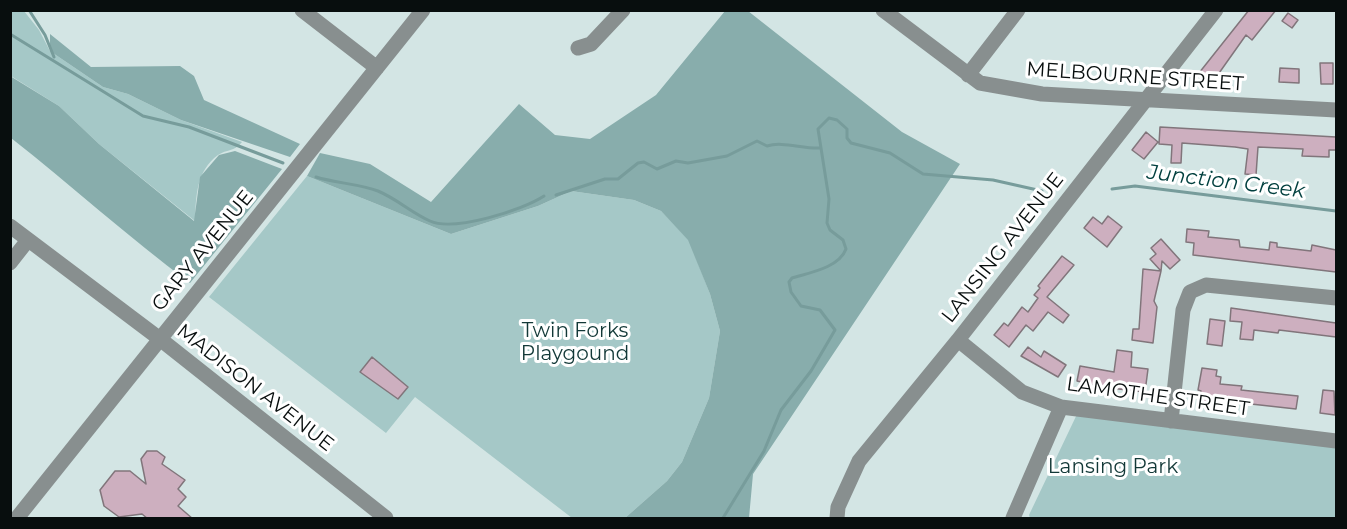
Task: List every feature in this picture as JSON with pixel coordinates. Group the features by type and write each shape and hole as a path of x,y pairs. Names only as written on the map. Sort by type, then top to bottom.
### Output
{"street":[{"path":"302,10 377,68"},
{"name":"GARY AVENUE","path":"17,519 423,10"},
{"path":"578,48 591,44 623,10"},
{"name":"MELBOURNE STREET","path":"883,10 980,83 1042,94 1336,110"},
{"path":"968,75 1018,10"},
{"name":"LANSING AVENUE","path":"837,519 838,507 859,461 958,340 1216,10"},
{"name":"MADISON AVENUE","path":"10,226 160,339 386,519"},
{"path":"10,263 28,240"},
{"path":"1171,421 1184,310 1190,292 1206,285 1336,298"},
{"name":"LAMOTHE STREET","path":"958,340 1022,392 1060,407 1336,441"},
{"path":"1013,519 1060,407"}],"green space":[{"path":"10,11 24,11 39,30 50,51 103,87 128,94 181,120 242,142 218,155 205,169 199,185 195,221 99,144 59,106 11,76"},
{"name":"Twin Forks Playgound","path":"307,176 451,234 538,206 571,191 634,200 661,211 689,240 710,294 720,331 709,398 682,462 667,481 625,518 572,518 415,397 386,433 209,297"},
{"name":"Lansing Park","path":"1079,410 1336,440 1336,518 1030,518 1029,515"}],"shaded area":[{"path":"725,11 748,11 902,132 960,164 753,474 749,518 625,518 667,481 682,462 709,398 720,331 710,294 688,240 661,211 634,200 571,191 538,206 451,234 307,176 320,153 370,164 431,202 519,104 555,135 590,139 656,95"},
{"path":"50,34 91,67 180,66 194,76 204,100 300,144 290,157 181,120 128,94 103,87 50,51"},
{"path":"10,76 59,106 99,144 194,221 200,177 219,155 235,151 282,169 190,283 11,138"}],"building":[{"path":"1249,10 1276,10 1252,40 1246,35 1212,83 1199,73"},
{"path":"1288,13 1298,20 1292,28 1282,21"},
{"path":"1320,63 1333,63 1333,84 1321,84"},
{"path":"1280,68 1299,69 1299,83 1279,82"},
{"path":"1160,127 1336,137 1336,150 1329,150 1329,157 1302,156 1303,149 1258,147 1256,175 1245,174 1248,149 1235,147 1182,143 1181,163 1171,163 1172,145 1159,144"},
{"path":"1146,132 1158,142 1144,159 1132,150"},
{"path":"1108,216 1122,227 1107,247 1084,228 1093,217 1102,224"},
{"path":"1187,229 1209,231 1208,237 1239,240 1240,247 1269,250 1270,242 1277,243 1277,247 1311,251 1312,245 1336,250 1336,272 1193,255 1194,243 1186,242"},
{"path":"1161,239 1180,260 1170,269 1162,261 1161,271 1150,259 1156,254 1151,248"},
{"path":"1062,256 1074,265 1047,297 1069,315 1063,323 1048,312 1033,331 1026,325 1009,347 994,335 1004,323 1008,326 1022,307 1028,312 1038,298 1034,295 1040,288 1038,286"},
{"path":"1143,269 1161,271 1154,301 1157,307 1153,343 1132,340 1133,329 1139,329"},
{"path":"1231,308 1336,323 1336,337 1279,330 1278,333 1254,330 1253,340 1240,339 1242,322 1230,321"},
{"path":"1210,319 1225,321 1222,346 1207,344"},
{"path":"1028,347 1041,357 1044,351 1066,365 1058,377 1021,356"},
{"path":"1117,350 1132,352 1131,367 1148,369 1145,392 1101,387 1077,381 1080,366 1114,372"},
{"path":"372,357 408,387 398,399 360,372"},
{"path":"1202,368 1217,370 1216,376 1221,377 1220,384 1242,386 1241,390 1298,396 1296,409 1215,400 1215,403 1199,401 1201,391 1198,390"},
{"path":"1323,390 1334,391 1335,415 1320,413"},
{"path":"147,451 157,451 165,457 162,464 185,480 178,489 186,497 178,506 193,519 148,519 142,514 119,517 104,506 100,490 115,471 130,471 146,484 141,459"}],"waterway":[{"path":"29,10 45,35 54,57"},
{"name":"Junction Creek","path":"10,34 143,116 189,127 283,163"},
{"path":"723,518 764,451 781,410 811,371 835,330 820,310 801,306 791,292 789,282 792,278 814,272 837,261 846,249 843,240 830,230 827,223 829,199 818,129 829,118 837,120 847,129 847,138 851,143 890,153 923,174 993,180 1042,191"},
{"name":"Junction Creek","path":"556,195 605,179 618,179 638,163 644,162 657,169 676,161 688,163 727,156 757,141 767,146 779,144 820,148"},
{"name":"Junction Creek","path":"316,177 378,191 423,218 441,224 471,222 488,218 534,202 544,196"},
{"name":"Junction Creek","path":"1112,189 1135,186 1336,211"}]}
